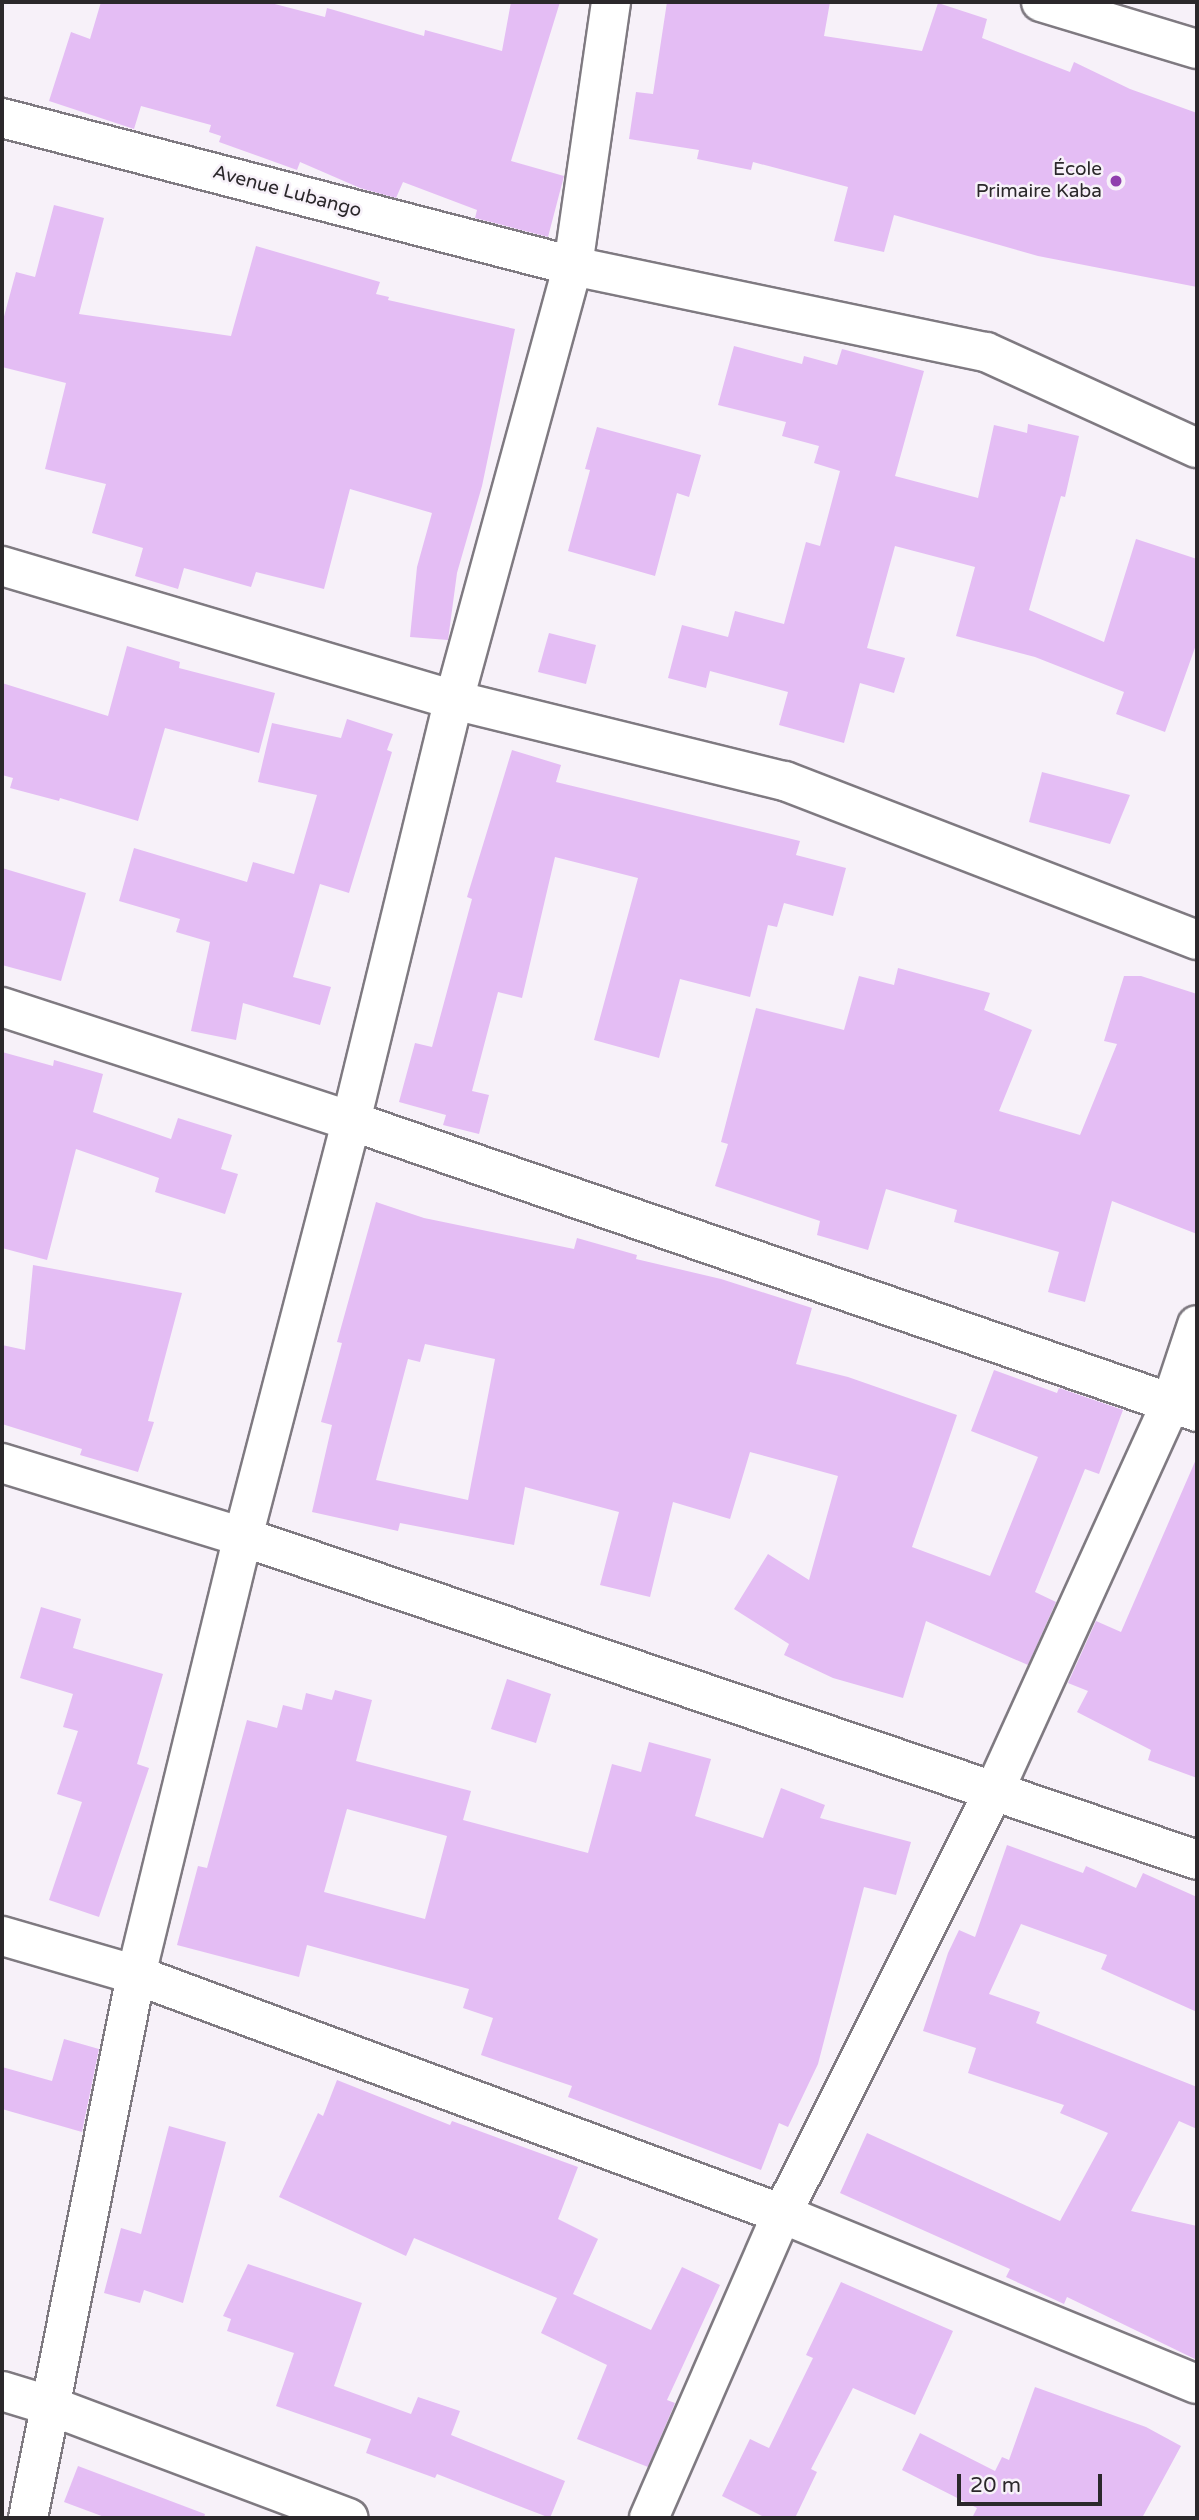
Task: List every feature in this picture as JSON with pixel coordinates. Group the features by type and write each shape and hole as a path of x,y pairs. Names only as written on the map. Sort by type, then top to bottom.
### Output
{"street":[{"path":"28,2518 48,2405 136,1975 243,1536 351,1121 454,699 573,266 611,2"},
{"path":"1041,2 1197,49"},
{"name":"Avenue Lubango","path":"2,118 573,266 986,352 1197,448"},
{"path":"2,566 454,699 785,781 1197,940"},
{"path":"2,1007 351,1121 1184,1408"},
{"path":"649,2518 782,2214 1184,1408 1197,1325"},
{"path":"2,1463 243,1536 995,1789 1197,1860"},
{"path":"2,1936 136,1975 782,2214 1197,2384"},
{"path":"2,2391 48,2405 348,2518"}],"building":[{"path":"101,2 267,2 325,17 327,8 424,36 425,30 502,51 511,2 560,2 511,161 564,176 548,237 475,218 477,210 403,182 396,198 360,188 300,162 297,170 219,142 221,136 209,132 211,125 141,106 134,129 49,101 71,32 90,39"},
{"path":"667,2 830,2 824,36 922,51 938,3 987,19 982,38 1070,72 1074,62 1130,89 1197,113 1197,287 1038,256 894,215 884,252 834,241 848,187 753,162 751,170 697,159 699,150 629,139 636,92 653,94"},
{"path":"54,205 104,218 79,314 231,336 256,246 380,282 376,294 389,297 388,300 515,329 482,486 457,573 448,640 410,637 417,567 432,513 350,489 324,589 256,572 251,587 184,568 178,589 135,576 143,548 92,533 106,484 45,469 66,383 2,367 2,324 16,272 35,277"},
{"path":"734,346 802,364 804,356 837,365 842,349 924,371 895,476 978,498 994,425 1027,433 1028,424 1079,436 1065,497 1061,496 1029,610 1104,642 1136,539 1197,559 1197,642 1165,732 1116,714 1124,692 1035,657 956,636 975,567 895,546 867,648 905,658 894,693 860,683 844,743 779,725 788,692 710,671 706,688 668,678 682,625 728,637 735,611 784,624 806,542 820,546 840,471 814,463 819,446 782,436 786,422 718,405"},
{"path":"597,427 701,455 689,497 677,493 655,576 568,551 590,470 585,469"},
{"path":"549,633 596,645 586,684 538,672"},
{"path":"127,646 180,662 179,668 275,693 259,753 165,728 138,821 60,798 59,801 10,788 13,778 2,775 2,683 108,716"},
{"path":"347,719 393,734 387,750 392,752 349,893 320,884 293,977 331,987 320,1025 243,1003 236,1040 191,1031 210,942 176,932 180,919 119,901 134,848 247,882 253,862 294,874 317,795 258,782 272,723 341,738"},
{"path":"512,750 561,765 556,782 800,841 796,855 846,868 833,916 784,903 777,927 768,925 750,997 680,979 659,1058 594,1040 638,878 555,857 522,998 498,992 472,1091 489,1095 479,1134 443,1125 446,1115 399,1102 415,1043 432,1047 472,899 467,897"},
{"path":"1042,772 1130,795 1110,844 1029,822"},
{"path":"2,868 86,893 61,981 2,965"},
{"path":"898,968 990,993 984,1010 1032,1030 999,1111 1080,1135 1117,1044 1104,1041 1124,976 1141,976 1197,994 1197,1234 1112,1201 1085,1302 1048,1292 1059,1252 954,1222 957,1210 886,1189 868,1250 817,1235 820,1221 715,1186 728,1144 721,1142 756,1008 844,1030 859,976 894,985"},
{"path":"2,1052 53,1066 54,1060 103,1074 93,1112 171,1139 178,1118 232,1135 221,1169 238,1174 225,1214 155,1192 159,1178 76,1149 47,1260 2,1248"},
{"path":"376,1202 424,1218 574,1249 577,1238 637,1255 636,1259 721,1279 812,1308 796,1364 848,1377 957,1415 912,1547 990,1576 1038,1457 971,1431 994,1370 1057,1393 1059,1388 1123,1410 1099,1474 1085,1469 1035,1592 1056,1602 1028,1665 926,1621 903,1698 833,1678 784,1655 789,1644 734,1609 768,1554 809,1580 838,1476 750,1452 730,1519 673,1502 650,1597 600,1585 619,1512 525,1487 514,1545 400,1523 398,1531 312,1512 332,1425 321,1422 342,1343 337,1342","holes":["425,1344 495,1359 468,1500 376,1480 408,1359 420,1362"]},
{"path":"33,1265 182,1293 148,1421 154,1422 138,1472 80,1455 82,1449 2,1424 2,1345 25,1350"},
{"path":"1197,1457 1197,1778 1148,1760 1151,1750 1077,1712 1088,1691 1068,1683 1096,1621 1121,1632"},
{"path":"41,1607 81,1619 73,1648 163,1674 137,1764 149,1768 99,1917 49,1900 82,1802 57,1794 78,1731 63,1727 73,1694 20,1678"},
{"path":"507,1679 551,1694 536,1743 491,1729"},
{"path":"335,1690 372,1700 356,1761 471,1791 463,1820 588,1853 612,1764 641,1772 649,1742 711,1759 695,1816 763,1838 781,1788 825,1805 820,1818 911,1842 896,1895 864,1887 818,2064 788,2127 779,2123 761,2170 568,2097 572,2086 481,2055 493,2018 463,2008 469,1989 307,1945 299,1977 177,1945 198,1866 207,1868 247,1720 277,1728 283,1705 302,1710 306,1693 332,1700","holes":["347,1809 447,1836 425,1919 324,1892"]},
{"path":"1007,1845 1083,1873 1086,1866 1136,1888 1143,1873 1197,1897 1197,2012 1101,1969 1107,1955 1021,1924 989,1994 1040,2012 1036,2023 1197,2087 1197,2129 1179,2121 1131,2211 1197,2226 1197,2360 1067,2297 1064,2304 1006,2277 1010,2269 840,2193 867,2133 1060,2221 1108,2133 1060,2113 1064,2105 968,2073 976,2048 923,2031 948,1953 959,1930 975,1937"},
{"path":"64,2039 99,2049 82,2132 2,2109 2,2067 52,2081"},
{"path":"337,2080 450,2125 452,2121 578,2167 558,2219 598,2239 573,2294 651,2330 682,2267 720,2285 667,2400 675,2403 648,2467 577,2439 607,2365 541,2333 557,2298 414,2238 406,2256 279,2197 318,2113 323,2116"},
{"path":"169,2126 226,2142 183,2303 144,2290 140,2303 104,2293 121,2228 141,2234"},
{"path":"248,2264 362,2303 334,2386 411,2414 418,2397 460,2411 451,2435 565,2481 550,2518 437,2474 435,2478 366,2453 371,2439 276,2406 294,2353 227,2331 231,2319 223,2316"},
{"path":"841,2282 953,2331 915,2415 853,2388 811,2469 817,2472 795,2518 766,2518 722,2496 750,2439 769,2448 813,2358 806,2355"},
{"path":"1035,2387 1146,2427 1181,2446 1142,2518 972,2518 977,2508 902,2470 920,2433 995,2471 1002,2457 1009,2460"},
{"path":"78,2466 205,2514 204,2518 107,2518 64,2502"}],"place":[{"name":"École Primaire Kaba","path":"1116,181"}]}
